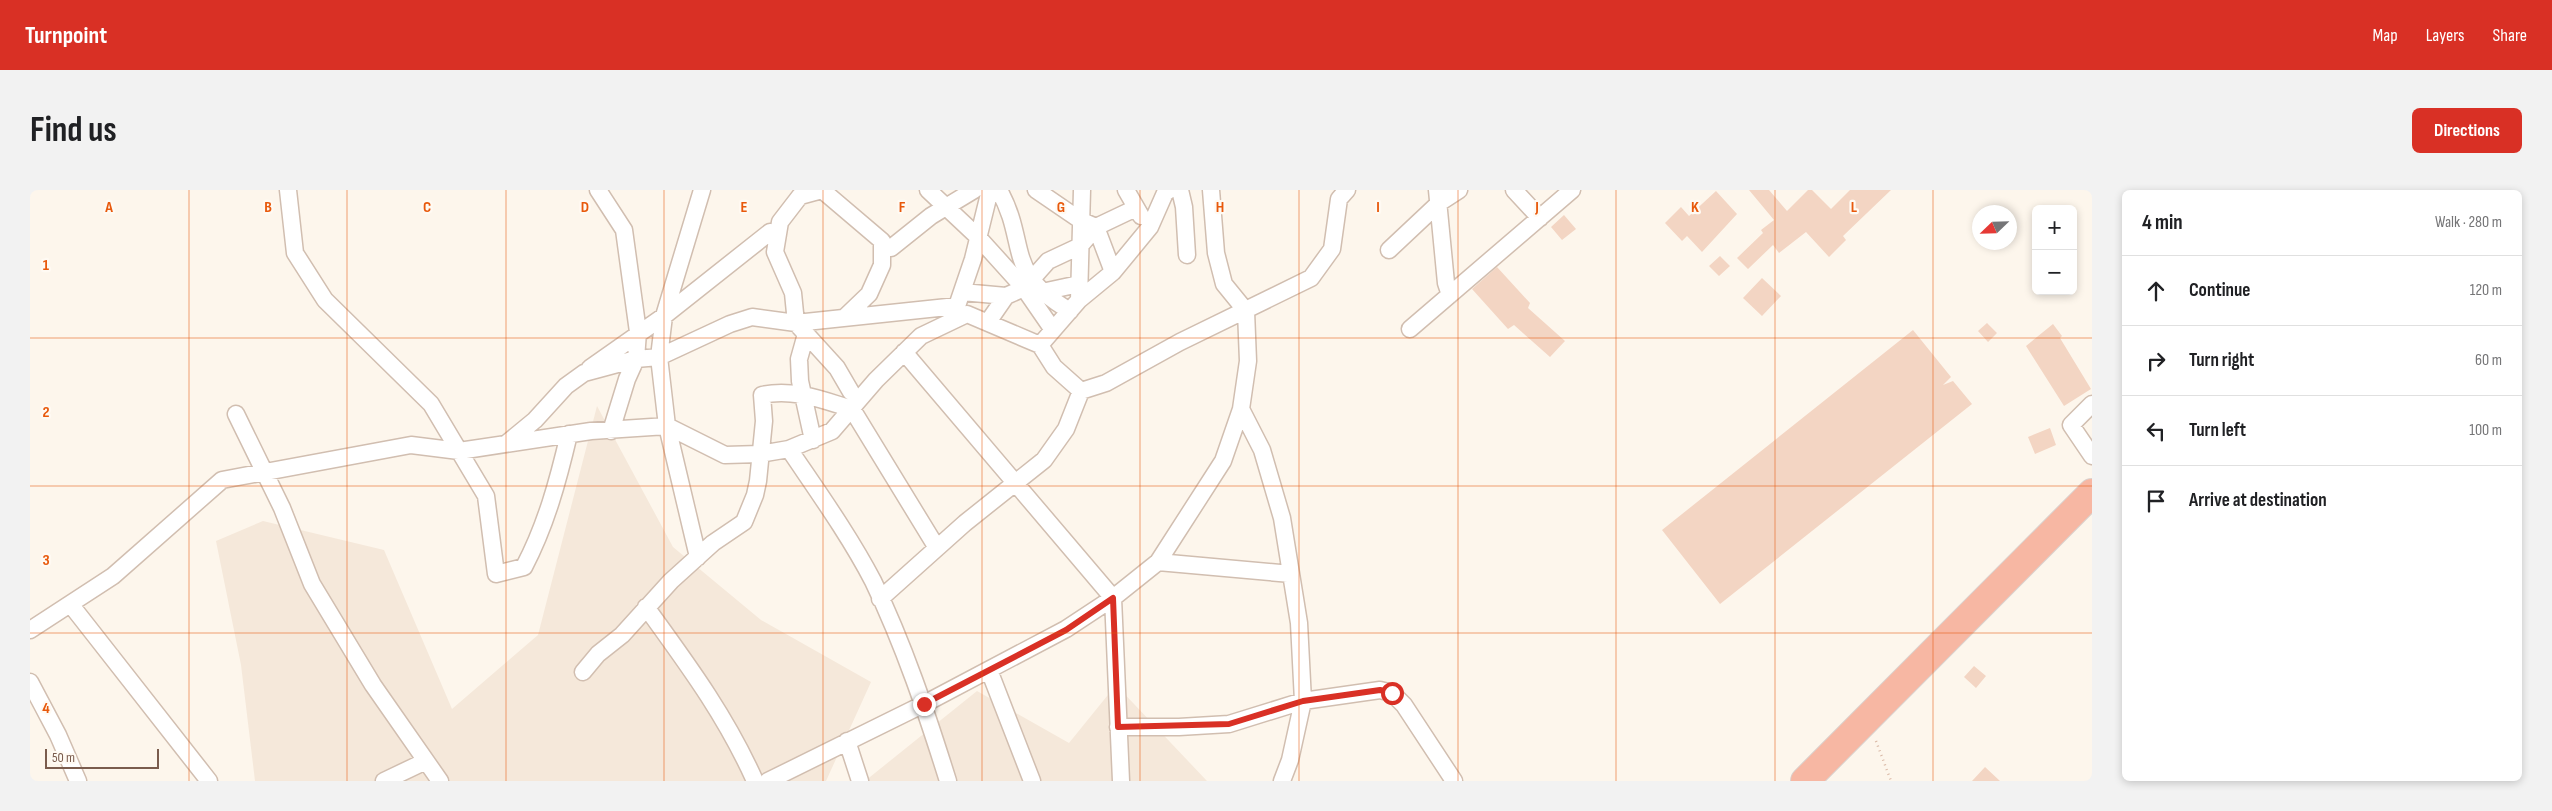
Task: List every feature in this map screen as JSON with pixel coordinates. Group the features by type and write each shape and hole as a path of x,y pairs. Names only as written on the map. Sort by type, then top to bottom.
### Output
{"highway":[{"path":"1805,781 2092,493"}],"street":[{"path":"288,190 295,253 325,300 431,404 486,496 496,574 524,567 539,538 552,502 569,434"},
{"path":"598,190 624,230 638,332 636,359 610,431"},
{"path":"698,557 667,426 659,357 664,316 702,190"},
{"path":"813,440 800,381 801,329 792,293 775,252 780,222 800,196 822,190 882,241 882,265 869,294 845,317"},
{"path":"928,190 1027,284 1042,292 1076,298"},
{"path":"891,248 931,216 974,190"},
{"path":"584,373 636,359 659,357 730,324 752,318 801,329 845,317 958,306 973,260 990,190"},
{"path":"999,190 1005,200 1027,284 1053,330"},
{"path":"1036,190 1080,220 1096,227 1113,272"},
{"path":"1076,298 1082,190"},
{"path":"1126,190 1150,227"},
{"path":"1040,345 1076,298 1113,272 1150,227 1165,194 1170,190"},
{"path":"1180,190 1184,207 1187,255"},
{"path":"768,781 924,704 1066,630 1113,598 1158,562 1223,461 1242,409 1248,361 1246,311 1224,284 1216,253 1211,190"},
{"path":"1389,250 1438,197 1459,190"},
{"path":"1514,190 1540,218"},
{"path":"1410,329 1572,190"},
{"path":"1081,391 1106,383 1180,342 1311,278 1332,249 1340,193"},
{"path":"1438,197 1446,282 1450,295"},
{"path":"988,322 1006,296 1027,284 1048,261 1080,246 1096,227 1136,208"},
{"path":"506,444 535,420 566,386 638,332 664,316 770,232"},
{"path":"962,292 1006,296"},
{"path":"1042,292 1076,298"},
{"path":"30,630 113,576 222,480 411,445 459,451 569,434 667,426 725,455 760,454 789,449 832,431 876,380 921,336 967,314 1040,345 1054,367 1081,391"},
{"path":"801,329 838,368 851,392"},
{"path":"904,352 1017,482 1113,598 1121,781"},
{"path":"880,599 937,548 1044,460 1066,429 1081,391"},
{"path":"583,672 598,654 622,635 646,607 698,557 744,522 755,495 764,420 762,396 776,392 804,395 852,409 937,548"},
{"path":"2092,404 2071,425 2092,456"},
{"path":"1242,409 1262,450 1282,518 1299,623 1303,701 1290,760 1282,781"},
{"path":"236,414 282,508 312,584 373,685 440,781"},
{"path":"789,449 826,503 872,581 924,704 948,781"},
{"path":"1158,562 1292,574"},
{"path":"71,605 209,781"},
{"path":"646,607 703,686 727,724 755,781"},
{"path":"990,670 1032,781"},
{"path":"30,682 58,735 78,781"},
{"path":"1118,727 1229,724 1303,701 1380,690 1392,693 1404,705 1454,781"},
{"path":"847,741 860,781"},
{"path":"384,781 426,761"}],"path":[{"path":"1868,718 1891,781"}],"shaded area":[{"path":"597,406 673,547 761,620 871,682 826,781 255,781 241,665 216,541 263,521 384,550 452,709 538,635"},
{"path":"1116,685 1207,781 865,781 977,691 1069,743"}],"building":[{"path":"1749,190 1769,190 1787,211 1808,190 1812,190 1831,209 1850,190 1891,190 1843,236 1846,240 1829,257 1806,232 1779,253 1773,245 1748,269 1737,258 1763,233 1761,230 1774,220"},
{"path":"1716,191 1737,214 1702,252 1687,236 1682,241 1665,223 1681,207 1689,216"},
{"path":"1564,215 1576,229 1562,240 1551,227"},
{"path":"1720,256 1730,266 1719,276 1709,266"},
{"path":"1497,267 1530,303 1528,308 1565,341 1550,357 1514,325 1508,329 1472,289"},
{"path":"1762,278 1781,296 1762,316 1743,298"},
{"path":"1987,323 1997,333 1988,342 1978,331"},
{"path":"2053,324 2062,336 2060,338 2091,389 2064,406 2026,346"},
{"path":"1913,330 1951,377 1943,385 1953,381 1972,404 1720,604 1662,530"},
{"path":"2050,428 2056,445 2035,454 2028,437"},
{"path":"1974,666 1986,676 1976,688 1964,677"},
{"path":"1985,767 2000,781 1972,781"}],"route":[{"path":"924,704 1066,630 1113,598 1118,727 1179,727 1229,724 1303,701 1380,690 1392,693"}]}
